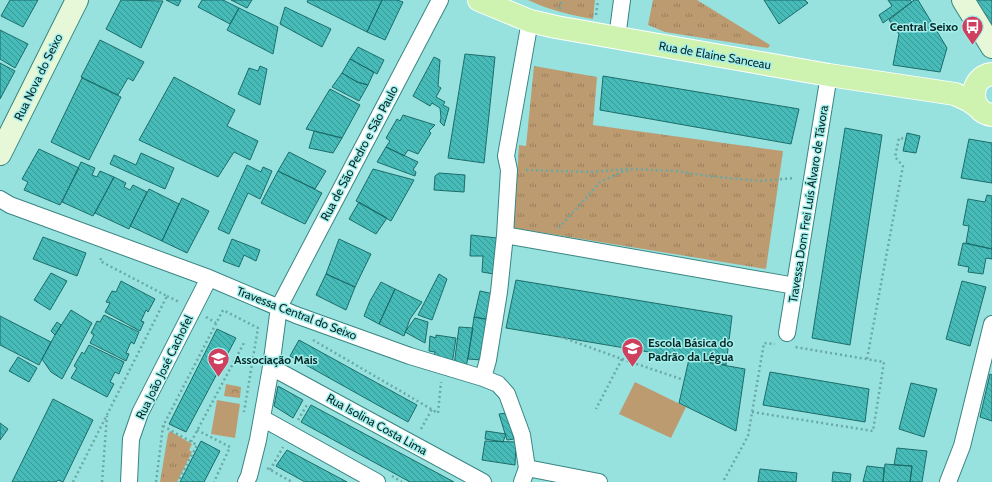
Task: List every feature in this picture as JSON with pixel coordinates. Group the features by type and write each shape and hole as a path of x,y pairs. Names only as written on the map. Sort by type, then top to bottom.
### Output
{"main road":[{"name":"Rua Nova do Seixo","path":"0,154 77,0"},
{"name":"Rua de Elaine Sanceau","path":"479,0 530,21 617,38 829,75 955,94 985,111"},
{"path":"963,0 992,47"},
{"path":"955,94 968,89 986,73"},
{"path":"985,111 974,101 973,95 974,88 986,73"}],"street":[{"name":"Rua de São Pedro e São Paulo","path":"279,307 440,0"},
{"path":"617,38 622,0"},
{"path":"483,378 488,360 499,292 505,235 509,170 506,156 530,21"},
{"name":"Travessa Dom Frei Luís Álvaro de Távora","path":"786,339 829,75"},
{"name":"Travessa Central do Seixo","path":"0,199 10,205 209,278 296,315 410,356 498,384 507,394 522,435 524,475"},
{"path":"505,235 795,286"},
{"name":"Rua João José Cachofel","path":"129,482 131,439 140,413 209,278"},
{"path":"258,477 262,418 279,307"},
{"path":"948,482 962,446 992,324"},
{"name":"Rua Isolina Costa Lima","path":"271,367 483,482"},
{"path":"262,418 377,482"},
{"path":"524,475 599,482"}],"path":[{"path":"867,359 903,166 895,158 898,138 906,139"},
{"path":"509,170 590,172 611,170 676,170 708,176 759,181 813,177"},
{"path":"547,242 600,182 622,172 636,170"},
{"path":"73,482 167,296 100,261 109,242"},
{"path":"156,482 163,426 223,310 258,328 243,419"},
{"path":"561,337 684,380"},
{"path":"312,339 438,413 443,366"},
{"path":"724,480 748,436 752,412 764,343 786,339 884,362 873,431 752,412"},
{"path":"192,442 245,341"},
{"path":"596,409 622,359"},
{"path":"292,482 258,477 290,434 315,391"},
{"path":"102,482 108,413"},
{"path":"163,426 197,445 178,482"},
{"path":"197,430 230,447 214,482"}],"green space":[{"path":"528,0 595,0 593,19 560,12"},
{"path":"653,0 697,0 770,45 768,48 665,32 648,25"},
{"path":"534,66 597,77 593,125 783,151 766,269 514,228 519,145 526,146"},
{"path":"635,382 686,407 671,438 619,414"},
{"path":"226,384 241,387 240,398 224,396"},
{"path":"217,400 240,404 235,438 211,434"},
{"path":"170,431 192,444 189,450 192,452 177,482 160,482 168,434"}],"building":[{"path":"10,0 38,0 23,27 1,16"},
{"path":"121,0 163,1 141,48 106,29"},
{"path":"166,0 181,0 178,6"},
{"path":"202,0 223,0 239,8 230,24 198,7"},
{"path":"231,0 252,0 247,8"},
{"path":"308,0 382,0 367,32 307,2"},
{"path":"382,0 397,0 403,2 385,40 367,32"},
{"path":"764,0 805,0 808,3 779,24"},
{"path":"888,0 910,0 912,2 883,23 879,15 892,6"},
{"path":"914,0 918,0 947,48 940,72 893,65 899,34 889,20"},
{"path":"976,0 992,0 992,25"},
{"path":"285,7 331,29 322,47 280,24"},
{"path":"239,8 278,27 273,54 227,30"},
{"path":"0,30 28,44 15,68 0,59"},
{"path":"100,40 144,62 133,81 128,78 118,95 81,77"},
{"path":"358,47 384,60 377,74 350,59"},
{"path":"465,54 495,57 484,163 448,158"},
{"path":"434,57 440,60 438,86 441,88 436,97 445,102 443,105 449,108 444,126 440,122 440,108 432,103 430,106 413,96"},
{"path":"350,59 374,72 368,85 357,82 342,73"},
{"path":"0,63 15,71 0,99"},
{"path":"260,66 267,69 260,105 238,94 249,68 258,71"},
{"path":"342,73 357,82 368,85 359,101 332,87"},
{"path":"603,76 799,109 791,144 600,110"},
{"path":"174,77 235,110 227,126 258,141 250,160 234,152 218,177 139,140"},
{"path":"82,78 121,97 89,160 51,142"},
{"path":"330,89 360,105 342,138 306,129"},
{"path":"403,115 435,125 429,131 431,133 418,154 408,150 404,156 386,147 390,141 386,138 397,119 400,121"},
{"path":"845,128 882,135 850,345 812,338"},
{"path":"314,131 342,138 333,153 309,148"},
{"path":"907,133 920,136 916,153 903,151"},
{"path":"969,139 992,143 992,183 961,178"},
{"path":"386,147 418,162 413,170 416,172 415,176 377,162"},
{"path":"39,149 79,168 60,205 24,190 28,182 22,179"},
{"path":"289,152 326,171 315,189 278,171"},
{"path":"141,153 174,168 165,189 110,164 114,155 136,165"},
{"path":"81,162 95,168 92,175 97,177 100,171 114,177 93,216 62,202"},
{"path":"247,165 261,172 263,167 272,171 260,199 248,193 229,234 218,229"},
{"path":"373,169 414,180 391,221 356,201"},
{"path":"278,171 322,193 305,224 261,203"},
{"path":"439,173 465,175 464,192 434,190 435,176"},
{"path":"114,177 126,183 124,187 130,190 133,185 147,192 129,229 95,213"},
{"path":"149,189 179,204 162,241 130,226"},
{"path":"987,195 992,196 992,249 966,243 969,226 963,225 968,199 985,202"},
{"path":"182,198 209,211 187,253 162,241"},
{"path":"359,202 387,218 376,234 349,219"},
{"path":"471,235 497,238 494,274 482,272 483,256 470,256"},
{"path":"43,237 86,253 77,276 33,259"},
{"path":"232,239 260,250 256,261 244,255 239,267 223,261"},
{"path":"339,239 371,254 355,287 326,274"},
{"path":"963,243 992,249 992,259 986,258 983,274 968,272 969,267 958,265"},
{"path":"51,273 67,281 50,310 34,300"},
{"path":"326,274 355,287 346,310 316,295"},
{"path":"439,274 447,279 432,320 418,315"},
{"path":"516,280 732,316 726,365 506,328"},
{"path":"121,281 155,299 148,312 146,310 141,321 144,322 140,331 105,312 110,303 106,302 112,291 116,292"},
{"path":"962,281 986,287 970,346 946,339"},
{"path":"381,282 395,289 379,324 364,316 370,301"},
{"path":"395,289 422,302 410,319 404,336 379,324"},
{"path":"480,291 494,294 490,320 474,317"},
{"path":"71,310 92,323 62,379 51,372 42,359"},
{"path":"104,315 139,332 134,344 131,342 126,353 129,354 126,361 90,343 94,335 91,333 97,321 100,322"},
{"path":"0,316 51,342 39,365 0,345"},
{"path":"474,317 486,319 482,360 468,359"},
{"path":"415,318 428,322 425,343 405,332"},
{"path":"57,322 61,325 55,335 51,331"},
{"path":"459,327 473,328 466,368 454,365"},
{"path":"217,329 236,338 186,432 169,424"},
{"path":"436,335 456,338 452,364 434,359 435,352 429,351 430,336 436,338"},
{"path":"299,340 417,405 408,422 290,356"},
{"path":"89,345 124,362 119,374 115,372 110,382 114,384 107,397 71,378 77,368 74,366 82,352 84,354"},
{"path":"18,357 37,368 29,382 9,371"},
{"path":"689,359 745,369 736,431 679,403"},
{"path":"770,372 869,389 865,422 763,405"},
{"path":"990,374 992,375 992,421 980,417"},
{"path":"911,383 937,389 924,437 899,429"},
{"path":"278,386 303,400 293,418 274,406"},
{"path":"53,399 93,420 63,482 58,480 56,482 12,482"},
{"path":"311,405 454,482 410,482 301,422"},
{"path":"507,413 514,439 507,440 499,414"},
{"path":"0,423 8,429 0,440"},
{"path":"486,431 506,434 503,442 485,439"},
{"path":"201,441 220,451 204,482 180,482"},
{"path":"485,441 516,442 515,465 482,460"},
{"path":"897,448 927,451 922,482 910,482 912,466 894,465"},
{"path":"287,450 347,482 305,482 276,466"},
{"path":"885,464 912,466 910,482 883,482"},
{"path":"867,466 884,468 883,482 863,482"},
{"path":"760,469 797,473 796,482 758,482"},
{"path":"833,472 851,474 850,482 832,482"}],"place":[{"name":"Central Seixo","path":"973,46"},
{"name":"Escola Básica do Padrão da Légua","path":"633,368"},
{"name":"Associação Mais","path":"219,378"}]}
